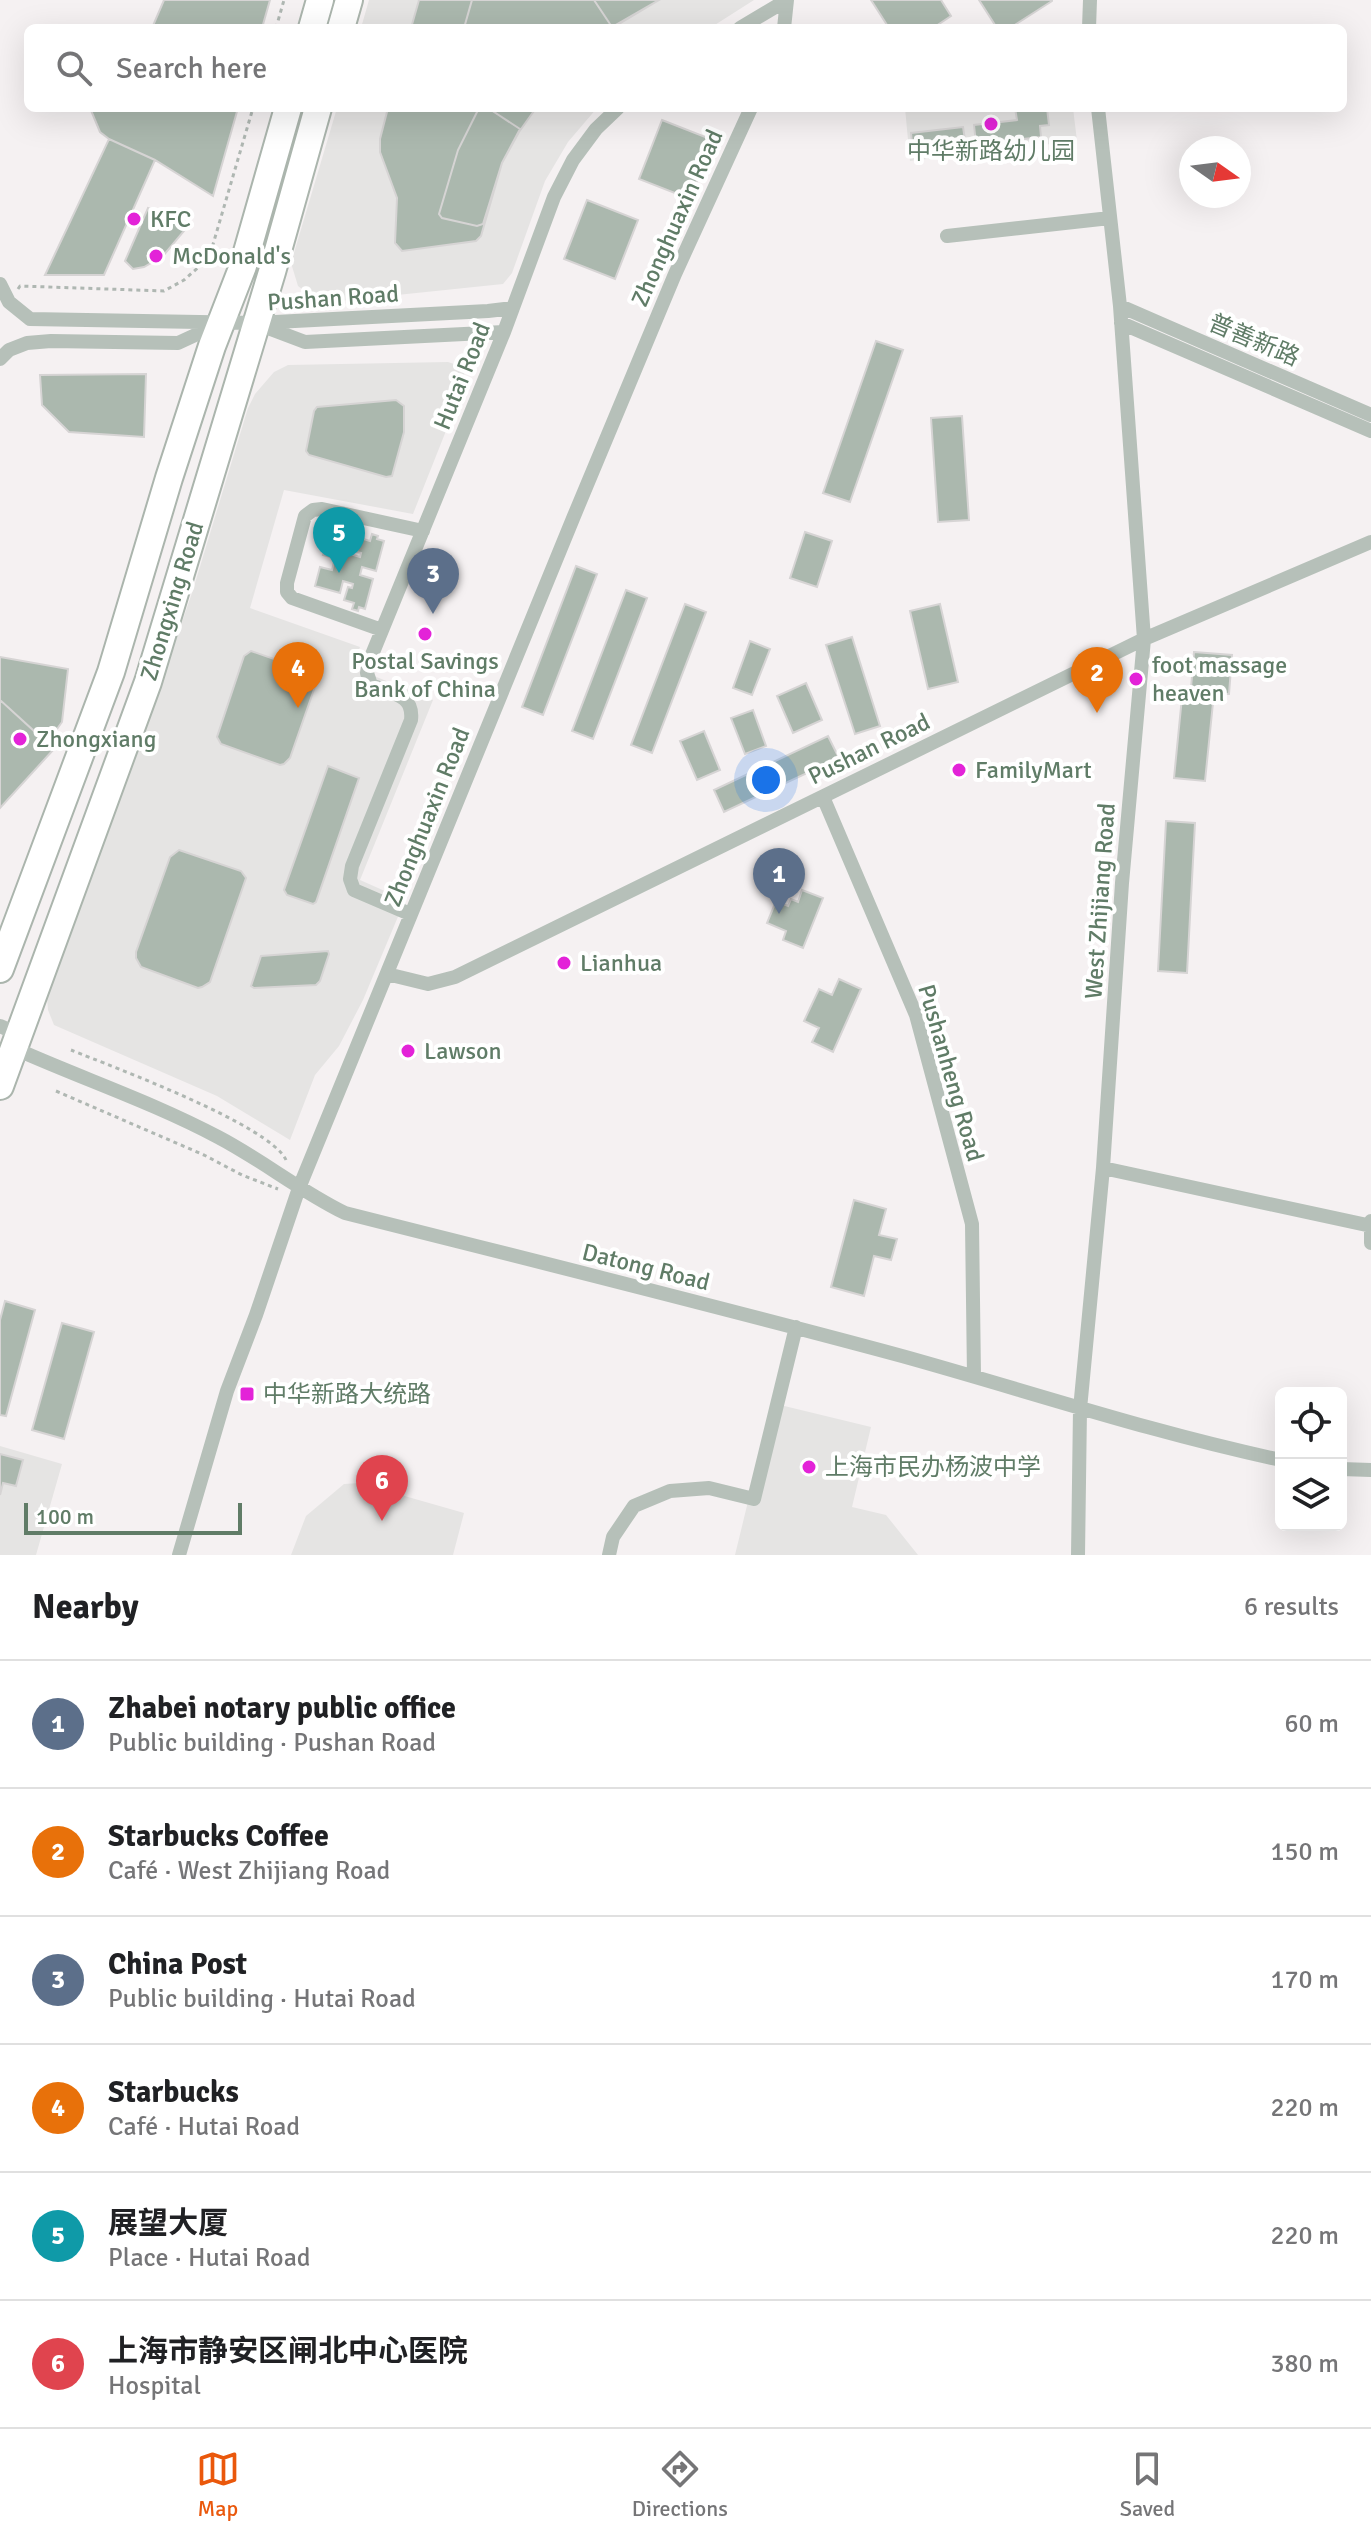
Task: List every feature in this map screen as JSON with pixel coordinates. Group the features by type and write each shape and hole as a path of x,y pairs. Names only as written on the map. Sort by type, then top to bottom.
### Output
{"main road":[{"path":"313,24 320,0"},
{"path":"342,24 349,0"},
{"name":"Zhongxing Road","path":"0,969 111,672 169,478 212,346 243,266 287,112"},
{"name":"Zhongxing Road","path":"0,1086 10,1046 148,682 317,112"}],"street":[{"path":"747,24 787,0"},
{"path":"784,24 787,0"},
{"path":"1079,0 1088,24"},
{"path":"1089,24 1090,0"},
{"name":"Hutai Road","path":"410,914 354,890 350,879 352,866 411,720 412,709 408,701 371,685 367,673 369,662 504,332 554,197 573,160 596,129 614,112"},
{"name":"Zhonghuaxin Road","path":"179,1555 227,1391 299,1188 651,331 749,112"},
{"name":"West Zhijiang Road","path":"1078,1555 1080,1409 1103,1168 1122,883 1144,639 1120,306 1098,112"},
{"path":"947,236 1110,218"},
{"path":"0,284 5,301 30,319 256,323"},
{"name":"普善新路","path":"1120,306 1371,415"},
{"name":"Pushan Road","path":"256,323 513,308"},
{"path":"0,359 9,350 27,343 178,343 223,323"},
{"name":"Pushan Road","path":"256,323 305,342 504,332"},
{"name":"普善新路","path":"1121,323 1371,431"},
{"path":"382,630 292,598 287,592 305,516 313,510 322,509 423,531"},
{"name":"Pushan Road","path":"387,974 428,984 455,977 1144,639 1371,542"},
{"name":"Pushanheng Road","path":"823,797 916,1015 972,1224 974,1376"},
{"name":"Datong Road","path":"10,1046 213,1135 345,1213 796,1327 1080,1409 1277,1459"},
{"path":"1103,1168 1371,1225 1371,1243"},
{"path":"609,1555 613,1537 634,1506 670,1491 709,1488 754,1499 796,1327"},
{"path":"1347,1469 1371,1470"}],"path":[{"path":"277,24 284,0"},
{"path":"5,301 20,286 164,291 184,280 209,258 252,112"},
{"path":"71,1050 180,1095 267,1141"},
{"path":"56,1091 204,1155 242,1175"}],"shaded area":[{"path":"369,0 754,0 716,24 362,24"},
{"path":"336,112 594,112 568,142 545,181 512,273 503,284 320,303 298,286 291,263"},
{"name":"中华新路幼儿园","path":"905,112 1073,112 1077,141 910,161"},
{"path":"448,362 464,371 465,383 413,514 284,490 250,608 360,647 352,667 433,700 360,880 405,900 363,1000 339,1046 315,1075 290,1140 217,1096 54,1025 47,998 192,593 248,408 255,394 274,372 288,365"},
{"name":"上海市民办杨波中学","path":"772,1403 871,1427 852,1507 886,1515 918,1555 735,1555"},
{"path":"0,1446 62,1464 36,1555 0,1555"},
{"path":"359,1483 464,1513 453,1555 291,1555 306,1516 344,1484"}],"building":[{"path":"164,0 270,0 263,24 154,24"},
{"path":"419,0 659,0 619,24 412,24"},
{"path":"419,0 472,0 465,24 412,24"},
{"path":"594,0 659,0 617,24 610,24"},
{"path":"871,0 941,0 951,16 939,24 886,24"},
{"path":"979,0 1052,0 1016,24 994,24"},
{"path":"92,112 237,112 213,196 155,160 100,132"},
{"path":"387,112 533,112 502,163 481,236 476,241 402,251 395,243 397,198 380,152"},
{"path":"477,112 494,112 520,129 502,163 483,224 477,226 442,218 439,214 458,150"},
{"path":"1016,112 1047,112 1049,125 1040,126 1041,137 976,144 974,125 1017,120"},
{"path":"662,120 713,140 690,199 639,179"},
{"path":"963,127 966,146 913,152 911,133"},
{"path":"109,139 155,160 104,275 45,275"},
{"path":"587,200 638,220 615,279 564,259"},
{"path":"148,208 189,225 163,256 144,267 133,269 125,261"},
{"path":"876,341 903,350 850,502 823,493"},
{"path":"146,374 144,437 69,432 42,405 40,375"},
{"path":"396,400 404,406 404,432 392,476 386,477 309,455 306,451 317,407"},
{"path":"962,416 969,520 938,522 931,418"},
{"path":"805,532 832,541 817,587 790,578"},
{"path":"372,534 384,541 376,571 362,567 360,575 373,579 365,609 359,607 358,611 352,609 354,603 344,600 348,587 352,588 353,584 343,581 340,593 315,586 320,567 332,570 335,558 323,555 328,536 353,542 350,554 360,557 361,553 357,552 360,538 370,541"},
{"path":"576,566 597,574 543,715 522,707"},
{"path":"626,590 647,598 593,739 572,731"},
{"path":"685,604 706,612 652,753 631,745"},
{"path":"940,604 958,682 928,689 910,611"},
{"path":"852,637 880,726 855,734 826,645"},
{"path":"750,641 770,649 752,695 733,688"},
{"path":"251,651 314,673 318,678 290,758 284,764 221,744 217,737 244,656"},
{"path":"1194,652 1232,655 1229,694 1214,693 1205,781 1174,778 1183,687 1191,688"},
{"path":"0,657 68,669 62,722 47,743 0,700"},
{"path":"806,683 822,720 793,733 777,696"},
{"path":"0,700 54,749 0,808"},
{"path":"753,710 766,746 745,754 731,718"},
{"path":"704,731 720,770 697,780 680,741"},
{"path":"828,736 839,758 724,812 714,790"},
{"path":"328,766 359,778 313,904 287,895 284,890"},
{"path":"1166,821 1195,823 1187,973 1158,971"},
{"path":"179,850 241,871 246,878 210,982 198,988 141,967 136,958 170,857"},
{"path":"802,890 823,898 803,948 783,940 786,931 767,923 776,901 788,906 791,899 798,902"},
{"path":"328,951 320,981 316,985 251,986 261,956"},
{"path":"839,979 861,989 833,1052 812,1042 819,1028 804,1021 819,989 832,995"},
{"path":"854,1200 886,1209 879,1235 897,1239 891,1260 874,1256 864,1296 831,1287"},
{"path":"5,1301 35,1310 6,1416 0,1415 0,1320"},
{"path":"62,1323 94,1332 64,1439 32,1430"},
{"path":"0,1454 23,1460 16,1486 3,1483 0,1495"}],"place":[{"name":"中华新路幼儿园","path":"991,124"},
{"name":"KFC","path":"134,219"},
{"name":"McDonald's","path":"156,256"},
{"name":"展望大厦","path":"339,573"},
{"name":"China Post","path":"433,614"},
{"name":"Postal Savings Bank of China","path":"425,634"},
{"name":"foot massage heaven","path":"1136,679"},
{"name":"Starbucks","path":"298,708"},
{"name":"Starbucks Coffee","path":"1097,713"},
{"name":"Zhongxiang","path":"20,739"},
{"name":"FamilyMart","path":"959,770"},
{"name":"Zhabei notary public office","path":"779,914"},
{"name":"Lianhua","path":"564,963"},
{"name":"Lawson","path":"408,1051"},
{"name":"中华新路大统路","path":"247,1394"},
{"name":"上海市民办杨波中学","path":"809,1467"},
{"name":"上海市静安区闸北中心医院","path":"382,1521"}]}
